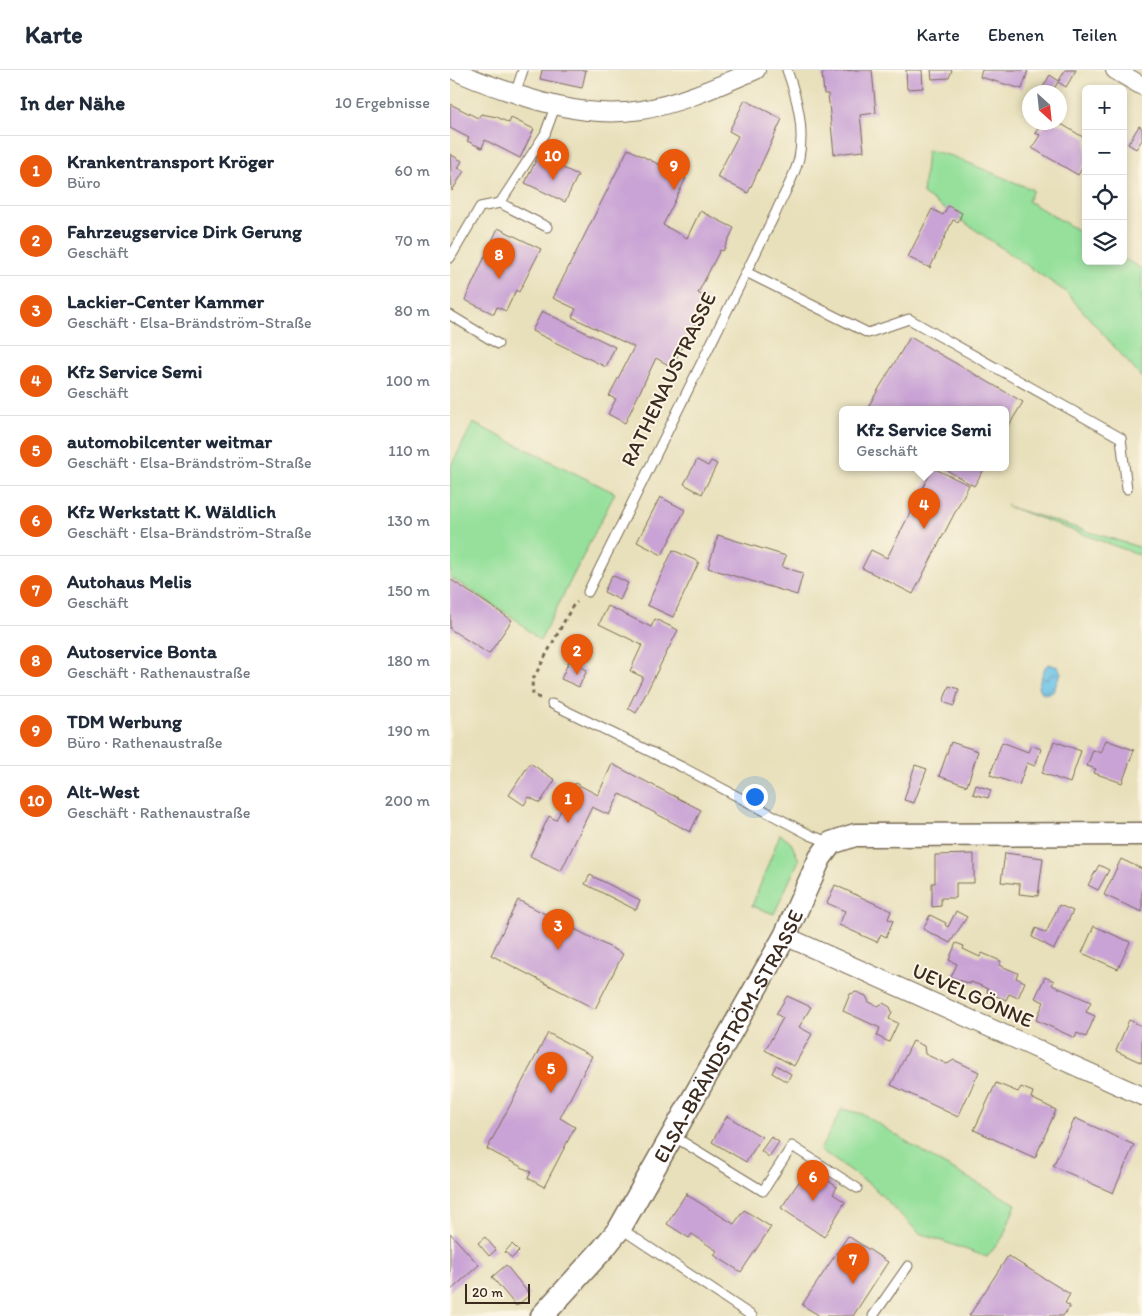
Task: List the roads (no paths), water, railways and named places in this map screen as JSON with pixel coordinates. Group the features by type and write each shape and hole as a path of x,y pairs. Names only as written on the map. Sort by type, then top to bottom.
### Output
{"street":[{"path":"454,70 515,94 555,106 597,113 638,112 668,105 698,95 756,70"},
{"path":"1122,72 1142,86"},
{"path":"831,843 855,835 1142,834"},
{"name":"ELSA-BRÄNDSTRÖM-STRASSE","path":"542,1316 592,1262 620,1228 785,936 820,858 831,843"},
{"name":"UEVELGÖNNE","path":"785,936 1142,1096"}],"lane":[{"path":"515,94 523,70"},
{"name":"RATHENAUSTRASSE","path":"588,592 746,272 799,159 801,132 798,103 787,70"},
{"path":"500,204 545,134 555,106"},
{"path":"450,258 480,207 500,204 547,227"},
{"path":"746,272 868,333 909,319 1121,438 1127,489"},
{"path":"450,315 498,344"},
{"path":"552,704 682,767 810,835 831,843"},
{"path":"672,1135 763,1191 792,1146 857,1188"},
{"path":"620,1228 752,1316"},
{"path":"873,1316 908,1266"}],"water":[{"path":"1049,664 1058,667 1061,673 1053,692 1043,694 1038,686 1045,667"}],"place":[{"name":"Alt-West","path":"553,180"},
{"name":"TDM Werbung","path":"674,190"},
{"name":"Autoservice Bonta","path":"499,279"},
{"name":"Kfz Service Semi","path":"924,529"},
{"name":"Fahrzeugservice Dirk Gerung","path":"577,675"},
{"name":"Krankentransport Kröger","path":"568,823"},
{"name":"Lackier-Center Kammer","path":"558,950"},
{"name":"automobilcenter weitmar","path":"551,1093"},
{"name":"Kfz Werkstatt K. Wäldlich","path":"813,1201"},
{"name":"Autohaus Melis","path":"853,1284"}]}
